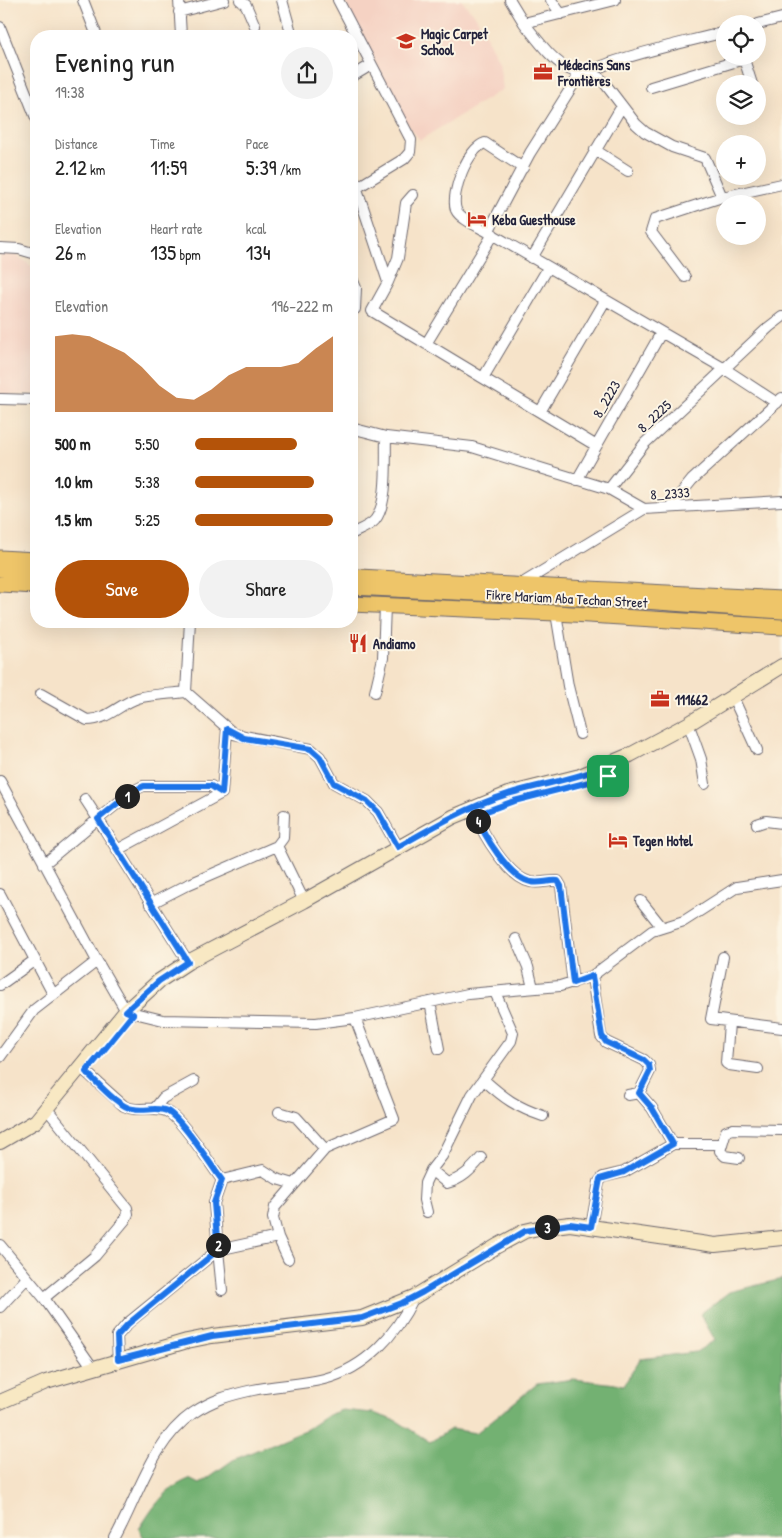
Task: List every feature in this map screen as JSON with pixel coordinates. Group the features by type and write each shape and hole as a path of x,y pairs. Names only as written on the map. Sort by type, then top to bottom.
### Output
{"main road":[{"path":"0,558 30,560"},
{"path":"0,569 30,571"},
{"path":"358,577 521,584 782,599"},
{"path":"0,584 30,586"},
{"name":"Fikre Mariam Aba Techan Street","path":"358,587 644,601 782,610"},
{"name":"Fikre Mariam Aba Techan Street","path":"358,604 782,626"},
{"path":"0,1149 29,1134 86,1072 130,1012 172,980 347,881 476,815 514,801 583,785 688,724 782,666"},
{"path":"0,1142 50,1112 130,1012 159,981 188,962 304,901 347,881 398,847 484,803 508,794 606,771 690,731 782,677"},
{"path":"0,1402 46,1382 118,1360 212,1336 362,1318 414,1297 525,1231 570,1224 715,1245 782,1238"}],"street":[{"path":"83,0 96,30"},
{"path":"178,0 180,30"},
{"path":"179,12 224,0"},
{"path":"240,0 246,5 255,26"},
{"path":"282,0 290,30"},
{"path":"338,0 353,30"},
{"path":"510,0 524,22 551,54 573,71 596,75 603,81 636,124 657,140 705,158 721,195"},
{"path":"551,0 560,14"},
{"path":"524,22 615,0"},
{"path":"766,22 782,18"},
{"path":"0,27 30,103"},
{"path":"426,344 490,233 523,168 562,100 581,72 621,59 716,34"},
{"path":"358,40 411,140 412,146 404,159 358,187 388,282"},
{"path":"651,87 722,65"},
{"path":"358,73 371,66"},
{"path":"532,258 622,106"},
{"path":"523,168 485,143 478,145 472,151 456,190 456,210 460,215 548,268 779,401 692,480 670,507"},
{"path":"595,150 628,170"},
{"path":"731,195 782,184"},
{"path":"372,311 388,282 398,258 406,202 412,195"},
{"path":"685,277 651,232 652,225 655,218 716,199"},
{"path":"0,248 19,249 30,252"},
{"path":"483,378 548,268"},
{"path":"540,412 605,301"},
{"path":"358,309 364,308 372,311 595,445"},
{"name":"8_2225","path":"609,490 645,443 768,327 782,317"},
{"name":"8_2223","path":"577,480 595,445 660,333"},
{"path":"0,399 30,400"},
{"path":"358,430 386,437 472,448 609,490 644,509"},
{"path":"358,530 371,524 377,516 384,487 386,437"},
{"name":"8_2333","path":"521,584 644,509 782,501"},
{"path":"375,692 383,658 385,606"},
{"path":"556,613 568,686 580,734"},
{"path":"186,692 190,628"},
{"path":"41,694 87,720 96,720 137,699 186,692"},
{"path":"186,692 227,729 244,738 311,749 320,757 334,783 367,801 378,812 398,847"},
{"path":"736,704 757,750"},
{"path":"222,793 227,729"},
{"path":"690,731 701,759 705,784"},
{"path":"44,864 133,791 144,786 211,786 222,793"},
{"path":"2,789 97,961 130,1012 163,1020 316,1023 356,1018 468,994 560,986 592,976 660,926 691,918 737,887 782,880"},
{"path":"119,849 222,793"},
{"path":"85,799 119,849 150,904 188,962"},
{"path":"150,904 187,885 277,846 283,838 284,815"},
{"path":"476,815 482,831 514,872 528,881 558,881 561,886 573,983"},
{"path":"757,824 766,821 782,823"},
{"path":"277,846 304,901"},
{"path":"0,896 53,994"},
{"path":"641,901 660,926"},
{"path":"516,939 533,988"},
{"path":"723,957 710,1016 712,1020 782,1028"},
{"path":"0,985 34,960"},
{"path":"0,1057 22,1024 53,994 97,961"},
{"path":"592,976 602,1036 606,1042 644,1060 649,1065 650,1071 639,1093"},
{"path":"427,1212 424,1200 425,1183 431,1170 442,1156 472,1095 511,1041 513,1033 495,992"},
{"path":"430,1002 439,1049"},
{"path":"288,1259 278,1237 272,1212 325,1149 394,1119 356,1018"},
{"path":"729,1023 726,1063 758,1069"},
{"path":"86,1072 124,1106 138,1110 156,1108 168,1112 174,1117 222,1180"},
{"path":"484,1080 509,1102 521,1109 543,1116"},
{"path":"156,1108 163,1098 194,1081"},
{"path":"628,1095 639,1093"},
{"path":"639,1093 652,1108 673,1144"},
{"path":"44,1298 95,1256 128,1214 127,1208 50,1112"},
{"path":"279,1112 296,1117 325,1149"},
{"path":"739,1158 721,1153 721,1144 726,1131 733,1129 782,1130"},
{"path":"591,1227 600,1179 624,1172 673,1144 721,1144"},
{"path":"431,1170 447,1183 458,1180 481,1158"},
{"path":"222,1180 263,1170 277,1179 294,1184"},
{"path":"222,1180 214,1203 222,1290"},
{"path":"118,1360 117,1336 128,1324 218,1250 278,1237"},
{"path":"0,1245 44,1298 93,1368"},
{"path":"0,1308 27,1278"},
{"path":"115,1538 155,1456 175,1429 192,1413 222,1396 322,1379 340,1374 359,1365 379,1348 405,1316 414,1297"}],"shaded area":[{"path":"344,0 461,0 476,16 499,62 503,89 420,140 405,121"},
{"path":"0,254 17,255 30,265 30,394 0,394"}],"green space":[{"path":"782,1279 782,1538 144,1538 139,1529 160,1500 180,1483 189,1479 199,1484 233,1460 307,1429 328,1415 342,1410 373,1413 397,1421 430,1442 451,1429 476,1433 537,1384 574,1379 624,1385 640,1359 696,1352 715,1340 700,1314 729,1292"}],"place":[{"name":"Magic Carpet School","path":"406,41"},
{"name":"Médecins Sans Frontières","path":"543,72"},
{"name":"Keba Guesthouse","path":"477,219"},
{"name":"Andiamo","path":"358,643"},
{"name":"111662","path":"660,699"},
{"name":"Tegen Hotel","path":"618,840"}],"route":[{"path":"227,729 244,738 311,749 320,757 330,779 334,783 367,801 378,812 398,847 453,817 508,794 580,776 604,767 608,776 583,785 496,806 476,815 482,831 488,840 514,872 528,881 558,881 561,886 573,983 592,976 602,1036 606,1042 644,1060 649,1065 650,1071 639,1093 652,1108 673,1144 624,1172 600,1179 591,1227 570,1224 525,1231 402,1303 362,1318 212,1336 118,1360 117,1336 128,1324 218,1250 214,1203 222,1180 183,1127 168,1112 156,1108 138,1110 124,1106 86,1072 133,1014 126,1011 159,981 188,962 150,904 119,849 98,819 133,791 144,786 211,786 222,793 227,729"}]}
